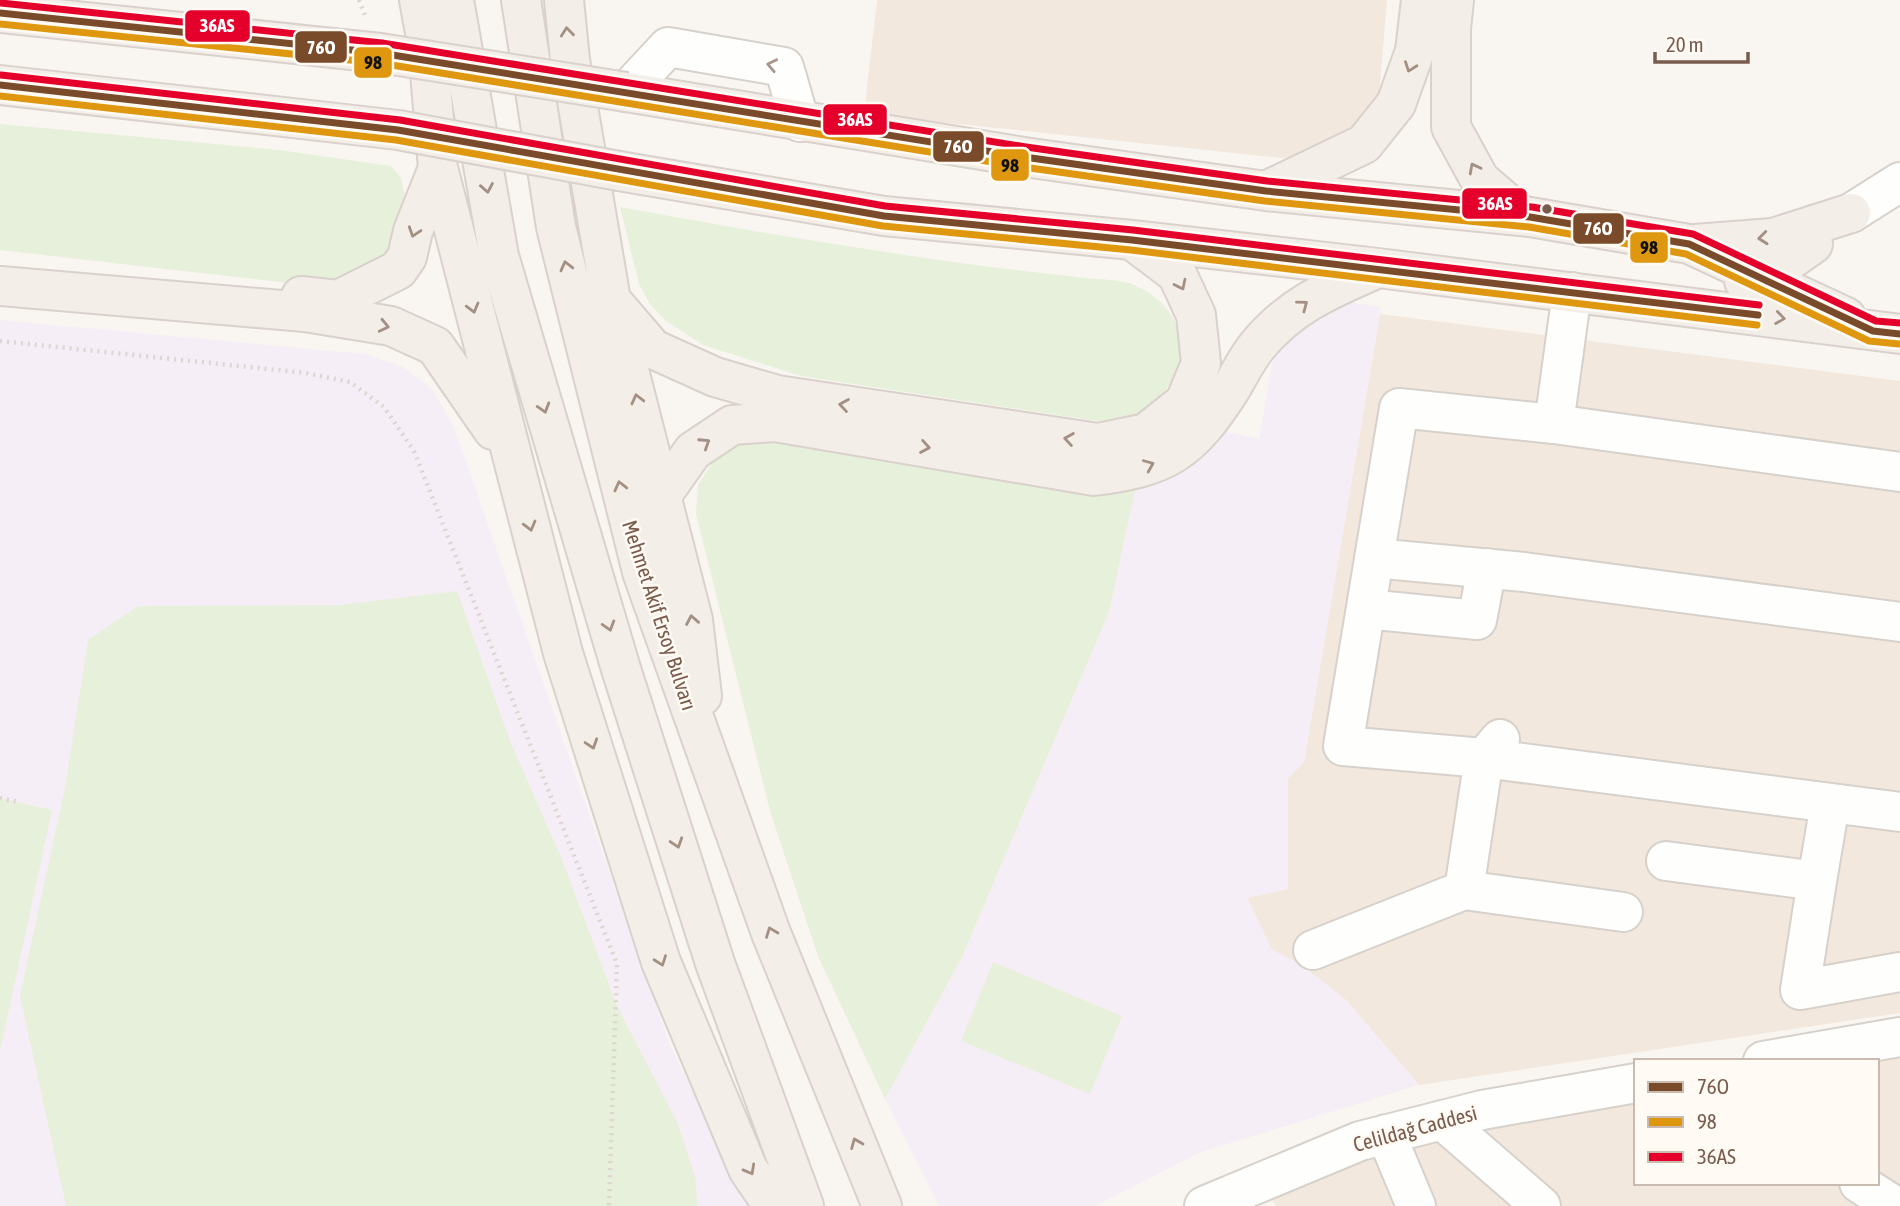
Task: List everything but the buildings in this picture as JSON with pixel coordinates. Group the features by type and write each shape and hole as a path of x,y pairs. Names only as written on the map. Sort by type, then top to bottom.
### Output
{"main road":[{"path":"419,0 428,49 438,168 563,653 661,962 748,1170 773,1206"},
{"path":"454,0 499,256 621,669 715,963 804,1206"},
{"name":"Mehmet Akif Ersoy Bulvarı","path":"521,0 556,226 642,572 771,933 882,1206"},
{"path":"564,0 570,60 611,300 693,620 709,761"},
{"path":"1266,191 1364,144 1396,104 1415,51 1421,0"},
{"path":"1454,0 1451,29 1451,127 1480,180 1522,216"},
{"path":"0,13 380,53 800,122 1266,191 1522,216 1689,244 1773,238 1851,212"},
{"path":"0,85 398,130 884,216 1378,268 1886,332"},
{"path":"0,266 338,300 398,270 407,257 413,231 438,168"},
{"path":"1639,299 1765,278 1813,244 1851,212"},
{"path":"611,300 653,349 715,377 777,395 1098,443 1146,433 1185,402 1201,363 1196,315 1177,274 1132,240"},
{"path":"1689,244 1886,332"},
{"path":"1813,244 1806,276 1830,308"},
{"path":"662,495 693,451 732,425 775,422 1094,476 1137,470 1175,454 1203,431 1258,345 1306,300 1378,268"},
{"path":"0,286 305,312 391,326 435,346 463,381 512,460"}],"street":[{"path":"626,92 668,47 783,67 800,122"},
{"path":"1851,212 1900,182"},
{"path":"1554,425 1572,292"},
{"path":"1900,472 1554,425 1399,408 1343,746 1484,758 1900,812"},
{"path":"1524,572 1548,551 1900,598"},
{"path":"1374,558 1524,572 1900,622"},
{"path":"1366,609 1477,620 1487,568"},
{"path":"1464,890 1484,758 1505,734 1900,786"},
{"path":"1830,804 1800,990 1900,972"},
{"path":"1666,861 1817,881"},
{"path":"1313,950 1464,890 1623,912"},
{"path":"1782,1059 1900,1037"},
{"name":"Celildağ Caddesi","path":"1204,1206 1260,1194 1360,1141 1442,1120 1634,1083"},
{"path":"1442,1120 1541,1206"},
{"path":"1386,1134 1416,1206"},
{"path":"1862,1185 1895,1206"}],"path":[{"path":"359,0 363,6"},
{"path":"0,341 306,373 350,382 384,407 414,451 617,964 609,1206"},
{"path":"0,798 19,802"}],"shaded area":[{"path":"877,0 1387,0 1378,105 1360,132 1301,160 864,114"},
{"path":"1349,302 1381,307 1304,762 1288,778 1288,889 1247,898 1272,950 1300,964 1346,1000 1419,1085 1201,1152 1095,1206 939,1206 885,1099 962,957 1109,612 1137,479 1220,430 1259,439 1275,347"},
{"path":"1380,314 1900,381 1900,1013 1419,1085 1346,1000 1300,964 1272,950 1247,898 1288,888 1288,778 1304,762"},
{"path":"0,320 365,354 403,367 432,389 453,425 671,1048 751,1206 0,1206"},
{"path":"1900,1045 1900,1206 1276,1206 1264,1187 1361,1149 1634,1091 1634,1185 1879,1185 1879,1059 1820,1059"}],"green space":[{"path":"0,124 279,150 391,166 401,178 407,206 386,259 332,288 0,250"},
{"path":"620,207 887,252 1129,283 1154,297 1169,311 1181,346 1179,364 1171,381 1158,398 1140,412 1110,423 801,376 703,345 665,320 650,304 639,284"},
{"path":"768,439 1093,496 1135,490 1109,612 962,957 885,1099 818,956 770,811 696,514 698,485 714,460 739,442"},
{"path":"457,591 510,741 561,857 617,1006 678,1124 696,1180 697,1206 66,1206 20,996 65,788 88,640 138,606 340,605"},
{"path":"0,798 52,810 0,1051"},
{"path":"993,962 1122,1016 1090,1094 961,1041"}],"transit line":[{"name":"36AS","path":"1,3 382,43 1026,147 1267,181 1532,207 1693,234 1876,321 1900,323"},
{"name":"76O","path":"0,13 380,53 1024,157 1266,191 1530,217 1689,244 1873,331 1900,334"},
{"name":"98","path":"0,24 379,63 1023,167 1265,201 1529,227 1686,254 1869,341 1899,344"},
{"name":"36AS","path":"1,75 400,120 885,206 1133,230 1759,305"},
{"name":"76O","path":"0,85 398,130 884,216 1132,240 1758,315"},
{"name":"98","path":"0,96 396,140 883,226 1131,250 1757,325"}]}
